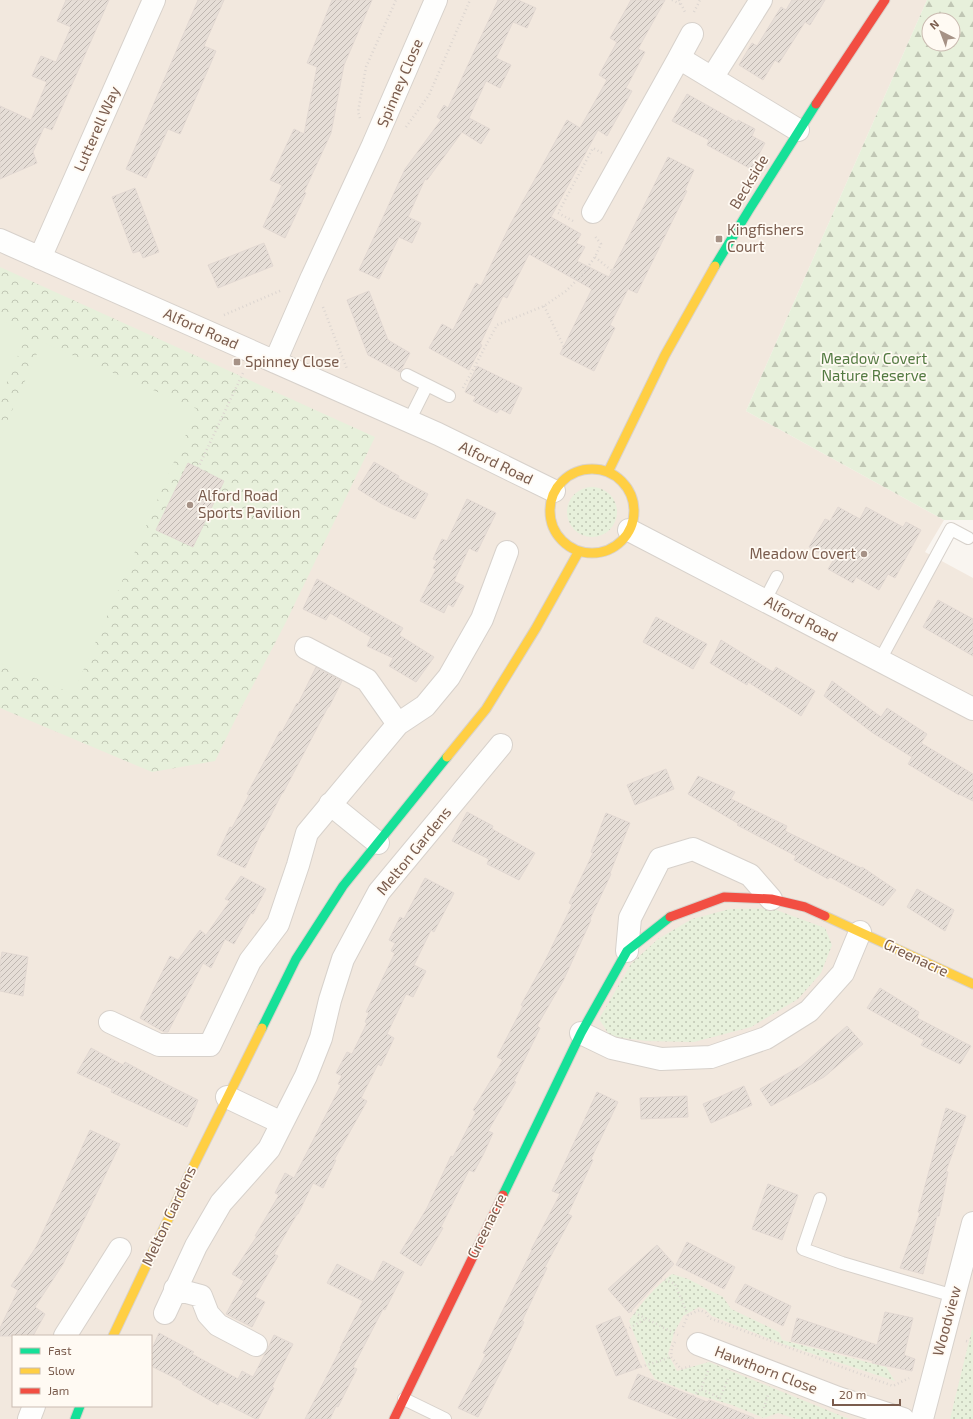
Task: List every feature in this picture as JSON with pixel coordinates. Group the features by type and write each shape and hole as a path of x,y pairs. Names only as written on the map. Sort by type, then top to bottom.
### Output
{"street":[{"name":"Lutterell Way","path":"40,258 154,0"},
{"name":"Spinney Close","path":"275,362 436,0"},
{"path":"712,78 761,0"},
{"name":"Beckside","path":"608,472 674,339 752,204 798,130 885,0"},
{"path":"593,212 692,34"},
{"path":"679,58 798,130"},
{"name":"Alford Road","path":"0,240 438,434 554,491"},
{"path":"588,468 608,472 622,482 631,496 634,513 629,530 621,542 608,550 594,553 579,552 563,542 552,527 549,509 554,491 568,476 588,468"},
{"name":"Alford Road","path":"629,530 973,709"},
{"path":"110,1022 159,1045 210,1045 250,961 278,924 307,833 398,724 425,706 449,677 482,619 507,552"},
{"name":"Melton Gardens","path":"113,1335 227,1097 296,959 343,886 486,709 536,628 579,552"},
{"path":"306,648 367,680 398,724"},
{"name":"Melton Gardens","path":"165,1313 196,1246 221,1203 269,1149 306,1076 321,1038 330,1000 343,959 379,892 501,745"},
{"path":"330,804 378,843"},
{"name":"Greenacre","path":"627,952 630,918 660,859 693,849 750,875 771,899"},
{"name":"Greenacre","path":"394,1419 581,1033 627,952 672,915 724,897 771,899 805,907 973,984"},
{"path":"581,1033 612,1048 661,1059 711,1057 766,1038 809,1011 843,973 860,932"},
{"path":"227,1097 282,1123"},
{"name":"Woodview","path":"922,1419 973,1222"},
{"name":"Melton Gardens","path":"66,1335 120,1249"},
{"path":"175,1289 201,1296 208,1314 218,1325 256,1345"},
{"name":"Hawthorn Close","path":"688,1340 838,1398 903,1419"},
{"path":"29,1419 34,1407"},
{"path":"75,1419 80,1407"}],"lane":[{"path":"408,375 427,385 455,394"},
{"path":"409,421 427,385"},
{"path":"880,660 951,529 968,538"},
{"path":"764,600 777,577"},
{"path":"820,1199 803,1249 954,1296"},
{"path":"404,1399 445,1419"}],"path":[{"path":"372,145 358,112 366,67 396,0"},
{"path":"404,131 429,95 470,0"},
{"path":"672,0 680,4"},
{"path":"455,394 497,326 544,306 566,291 582,275 595,258 601,244 592,231 584,227 593,212"},
{"path":"595,258 612,271"},
{"path":"544,306 564,347"},
{"path":"198,468 254,352"},
{"path":"661,1278 675,1284 688,1315"},
{"path":"631,1311 688,1340"},
{"path":"626,1330 645,1319"},
{"path":"641,1367 671,1357"},
{"path":"693,1396 701,1389 709,1368"},
{"path":"701,1389 720,1398 729,1376"}],"shaded area":[{"path":"0,0 927,0 746,411 944,520 925,552 973,578 973,1419 0,1419"}],"green space":[{"name":"Meadow Covert Nature Reserve","path":"927,0 973,0 973,520 944,520 746,411 921,14 921,52 961,52 961,12 922,12"},
{"path":"0,267 375,437 286,622 215,761 152,772 0,708"},
{"path":"0,320 28,332 0,398"},
{"path":"42,342 197,409 73,694 0,663 0,438"},
{"path":"587,487 597,487 610,494 617,507 617,517 610,530 597,537 587,537 578,533 571,526 567,517 567,507 571,498 578,491"},
{"path":"771,908 825,928 832,945 821,973 798,999 751,1027 694,1042 646,1041 610,1036 599,1019 631,964 658,939 692,919 730,909"},
{"path":"672,1274 688,1279 723,1297 731,1309 779,1332 782,1340 886,1367 895,1381 783,1344 712,1316 705,1309 699,1307 683,1316 674,1333 668,1354 677,1371 709,1362 849,1419 796,1419 778,1413 764,1418 732,1405 694,1394 655,1379 647,1366 629,1321 638,1308 660,1284"},
{"path":"973,1325 973,1419 950,1419"}],"building":[{"path":"66,0 109,0 52,130 44,127 33,152 37,163 0,179 0,106 31,120 47,82 32,76 41,56 56,62 71,27 57,21"},
{"path":"198,0 224,0 204,46 216,51 180,134 168,129 146,178 126,169"},
{"path":"332,0 372,0 344,65 331,133 285,238 263,227 282,185 270,180 294,129 304,134 317,67 307,63"},
{"path":"498,0 518,0 536,8 527,28 513,22 496,58 511,65 500,88 486,81 469,118 490,129 481,144 462,132 427,180 425,179 408,217 421,223 412,243 399,237 379,279 359,270 405,169 441,120 437,117 444,105 448,108"},
{"path":"631,0 665,0 638,49 645,52 626,88 632,91 607,136 598,130 551,217 581,234 576,243 585,247 577,261 609,277 668,157 694,170 685,190 687,191 637,293 628,289 610,325 615,328 594,371 560,354 592,289 529,254 507,298 503,296 480,344 482,345 469,370 429,348 442,324 453,330 476,283 481,286 510,225 567,120 580,128 607,80 599,75 617,42 610,38"},
{"path":"792,0 825,0 810,25 805,22 779,63 775,60 763,80 739,65 752,43 757,46 781,7 786,10"},
{"path":"687,94 737,122 738,120 755,129 752,136 765,143 751,169 707,145 709,140 672,121"},
{"path":"135,188 159,252 143,258 140,251 133,253 112,197"},
{"path":"264,243 273,266 218,288 208,265"},
{"path":"369,291 388,340 410,353 400,372 368,355 347,300"},
{"path":"477,366 522,388 510,414 500,409 497,413 473,401 476,397 465,392"},
{"path":"374,462 399,476 398,478 428,494 415,519 382,504 358,489"},
{"name":"Alford Road Sports Pavilion","path":"188,463 224,481 193,547 156,530"},
{"path":"467,499 496,513 477,552 469,548 454,581 464,586 453,607 448,604 444,613 420,601 436,569 433,568 437,561 433,559 442,539 447,541"},
{"name":"Meadow Covert","path":"838,507 860,519 866,507 903,527 906,522 921,530 895,578 888,574 879,590 856,577 853,583 828,569 833,561 809,547 825,519 830,521"},
{"path":"317,579 403,628 399,635 434,657 416,682 389,666 393,658 367,646 371,637 330,613 326,620 303,609"},
{"path":"938,600 973,619 973,656 923,627"},
{"path":"656,617 707,644 693,669 643,642"},
{"path":"721,640 773,672 776,667 815,691 801,716 748,682 747,685 710,663"},
{"path":"316,667 342,681 262,831 245,868 217,855 230,827 232,828 249,795 247,794 280,731 282,732 297,703 298,704"},
{"path":"832,681 881,717 887,708 927,734 921,743 973,774 973,801 959,795 908,764 912,757 873,733 824,696"},
{"path":"666,769 674,789 635,805 627,785"},
{"path":"698,776 735,792 731,799 787,826 785,831 861,868 862,867 896,890 883,906 830,877 828,879 794,860 796,856 737,825 739,824 688,794"},
{"path":"467,812 493,826 492,829 535,853 519,880 487,864 489,859 452,841"},
{"path":"606,813 630,823 610,873 611,874 563,981 537,1026 540,1028 514,1081 516,1082 488,1131 493,1133 484,1153 474,1172 469,1170 441,1227 443,1228 421,1266 400,1253 427,1208 451,1156 453,1157 476,1112 473,1110 503,1060 497,1057 523,1006 521,1005 545,961 572,905 569,903 593,853 591,852"},
{"path":"241,876 266,889 253,914 251,913 234,944 225,939 211,968 203,963 168,1032 164,1032 140,1018 170,956 178,960 200,930 206,935 230,901 225,899"},
{"path":"425,878 454,893 434,932 431,930 414,965 426,971 413,997 406,994 387,1034 394,1038 381,1066 378,1064 361,1098 367,1101 334,1160 336,1160 323,1188 313,1183 298,1214 274,1254 278,1256 255,1297 265,1302 252,1327 226,1314 244,1281 232,1274 257,1236 255,1236 279,1195 275,1193 285,1173 294,1178 341,1085 338,1084 342,1076 336,1073 347,1052 352,1054 367,1023 365,1022 369,1013 366,1012 395,953 391,951 395,943 389,940 400,917 404,919"},
{"path":"917,889 954,910 945,931 907,907"},
{"path":"2,952 28,957 23,996 0,991 0,964"},
{"path":"880,988 919,1012 917,1018 971,1046 960,1064 921,1045 924,1040 867,1008"},
{"path":"847,1026 863,1044 824,1077 771,1106 760,1089 801,1066"},
{"path":"91,1048 123,1065 125,1062 198,1100 187,1127 111,1092 112,1089 77,1073"},
{"path":"744,1086 752,1105 711,1123 703,1104"},
{"path":"597,1092 618,1102 591,1159 593,1160 568,1214 572,1216 545,1267 547,1268 522,1321 524,1322 478,1417 458,1408 486,1354 483,1353 531,1250 560,1194 552,1191"},
{"path":"687,1096 688,1117 641,1119 640,1098"},
{"path":"946,1108 966,1116 946,1171 948,1172 939,1216 937,1216 923,1274 900,1268 920,1213 918,1212"},
{"path":"90,1130 120,1144 63,1264 35,1307 45,1314 34,1335 0,1336 0,1328 18,1290 11,1286 36,1247"},
{"path":"768,1184 798,1195 782,1240 752,1229"},
{"path":"687,1242 735,1267 724,1289 676,1265"},
{"path":"657,1245 674,1264 629,1313 608,1289"},
{"path":"383,1261 404,1272 385,1310 383,1309 353,1367 357,1369 338,1407 336,1406 330,1419 305,1419 363,1301 327,1283 337,1264 373,1282"},
{"path":"745,1284 791,1306 783,1326 735,1302"},
{"path":"885,1312 913,1318 904,1355 915,1359 912,1371 872,1363 873,1361 791,1341 797,1318 877,1345"},
{"path":"620,1316 641,1367 616,1376 596,1326"},
{"path":"159,1333 194,1352 192,1354 238,1379 242,1371 253,1377 274,1335 293,1344 272,1387 274,1388 258,1419 220,1401 218,1405 182,1384 183,1382 152,1366 152,1349"},
{"path":"638,1374 707,1402 709,1400 754,1419 679,1419 628,1398"}],"traffic: fast":[{"path":"715,266 816,104"},
{"path":"262,1028 296,959 343,886 447,757"},
{"path":"503,1195 581,1033 627,951 670,917"},
{"path":"75,1419 80,1407"}],"traffic: slow":[{"path":"608,472 665,355 715,266"},
{"path":"592,469 608,472 622,481 631,495 634,511 631,527 622,541 608,550 592,553 576,550 562,541 553,527 550,511 553,495 562,481 576,472 592,469"},
{"path":"447,757 486,709 536,628 579,551"},
{"path":"825,916 973,984"},
{"path":"113,1335 189,1175 262,1028"}],"traffic: jam":[{"path":"816,104 885,0"},
{"path":"670,917 724,897 771,899 805,907 825,916"},
{"path":"394,1419 503,1195"}],"place":[{"name":"Kingfishers Court","path":"719,239"},
{"name":"Spinney Close","path":"237,362"},
{"name":"Alford Road Sports Pavilion","path":"190,505"},
{"name":"Meadow Covert","path":"864,554"}]}
